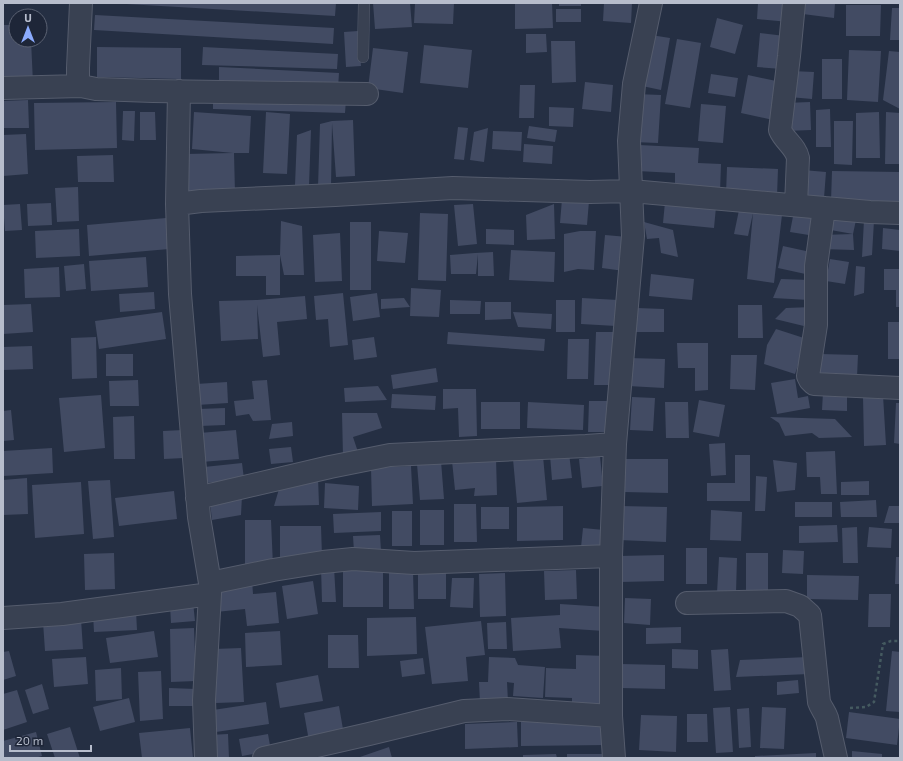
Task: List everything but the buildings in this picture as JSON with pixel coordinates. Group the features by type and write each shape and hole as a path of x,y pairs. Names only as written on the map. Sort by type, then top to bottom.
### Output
{"street":[{"path":"81,3 78,68 78,79 81,86"},
{"path":"614,758 611,716 611,556 615,444 634,236 629,141 634,84 651,3"},
{"path":"794,3 780,130 797,153 796,205"},
{"path":"3,88 81,86 96,89 367,94"},
{"path":"179,91 177,204 180,294 199,516 210,588 204,700 206,758"},
{"path":"177,204 383,187 590,192 631,190 870,212 900,213"},
{"path":"824,208 816,266 816,325 808,376 814,384 900,388"},
{"path":"198,498 330,467 390,455 615,444"},
{"path":"3,618 62,614 210,588 273,570 323,562 353,559 414,563 611,556"},
{"path":"687,603 786,600 800,606 810,615 817,694 821,709 827,718 836,758"},
{"path":"264,758 464,711 507,709 611,716"}],"lane":[{"path":"362,57 364,3"}],"path":[{"path":"821,709 866,707 874,702 883,644 891,641 900,641"}]}
